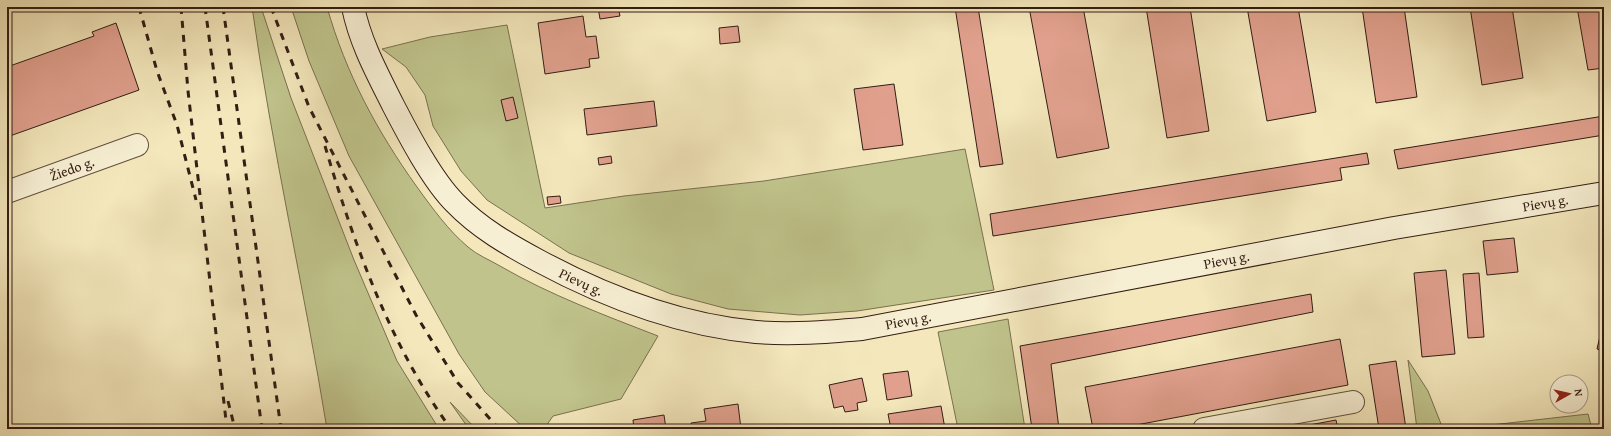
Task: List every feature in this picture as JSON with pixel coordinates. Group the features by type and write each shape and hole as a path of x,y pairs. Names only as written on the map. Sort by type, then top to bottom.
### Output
{"street":[{"name":"Pievų g.","path":"353,7 357,25 371,61 400,118 428,167 454,202 482,227 516,249 608,294 683,319 756,332 811,333 862,329 1394,228 1604,194"},
{"name":"Žiedo g.","path":"7,192 137,145"},
{"path":"1204,429 1353,402"}],"green space":[{"path":"252,7 261,7 291,98 354,260 397,361 439,429 327,429 278,166"},
{"path":"291,7 327,7 343,56 376,123 402,166 417,187 447,226 468,247 479,255 538,286 578,304 658,336 621,399 553,416 544,429 525,429 485,392 459,354 349,156 309,61"},
{"path":"507,25 545,208 624,196 764,181 965,149 994,290 857,311 800,315 728,309 671,294 569,253 487,200 461,171 433,126 425,95 406,67 382,49 430,37"},
{"path":"1008,319 1025,429 958,429 938,332"},
{"path":"1408,360 1428,391 1443,429 1417,429"},
{"path":"450,402 476,429 469,429"},
{"path":"1588,414 1592,429 1456,429"}],"building":[{"path":"598,7 618,7 620,16 600,19"},
{"path":"955,7 978,7 1003,164 980,167"},
{"path":"1029,7 1083,7 1109,148 1057,158"},
{"path":"1146,7 1190,7 1209,131 1167,138"},
{"path":"1247,7 1298,7 1316,112 1267,121"},
{"path":"1362,7 1404,7 1417,97 1376,103"},
{"path":"1470,7 1512,7 1523,78 1482,85"},
{"path":"1577,7 1604,7 1604,68 1588,70"},
{"path":"583,16 586,37 596,36 599,58 589,59 590,67 545,74 538,23"},
{"path":"116,23 139,90 7,137 7,67 94,36 92,32"},
{"path":"738,26 740,42 720,44 719,28"},
{"path":"894,84 903,145 863,150 854,89"},
{"path":"513,97 518,118 506,121 501,100"},
{"path":"654,101 657,126 587,135 584,109"},
{"path":"1604,116 1604,135 1398,169 1394,150"},
{"path":"1367,153 1369,164 1340,168 1342,180 993,236 990,214"},
{"path":"611,156 612,163 599,165 598,158"},
{"path":"560,196 561,203 548,205 547,197"},
{"path":"1514,238 1518,272 1487,275 1483,241"},
{"path":"1446,270 1455,354 1422,357 1414,273"},
{"path":"1479,273 1484,337 1468,338 1463,274"},
{"path":"1311,294 1313,312 1051,364 1059,429 1032,429 1020,346"},
{"path":"1604,319 1604,351 1597,349"},
{"path":"1340,339 1348,385 1115,429 1093,429 1085,387"},
{"path":"1396,361 1406,429 1379,429 1369,365"},
{"path":"908,371 912,396 887,400 883,374"},
{"path":"862,378 867,401 857,403 858,410 845,412 843,406 834,408 829,385"},
{"path":"738,404 741,429 692,429 691,423 706,421 704,409"},
{"path":"941,406 945,429 891,429 888,414"},
{"path":"664,415 666,429 634,429 633,420"},
{"path":"1336,420 1338,429 1288,429"}],"railway":[{"path":"139,7 157,71 177,125 196,200"},
{"path":"181,7 188,91 227,429"},
{"path":"205,7 262,429"},
{"path":"223,7 281,429"},
{"path":"271,7 309,107 416,315 458,383 499,429"},
{"path":"325,146 348,220 376,293 392,329 429,397 451,429"},
{"path":"228,401 235,429"}]}
